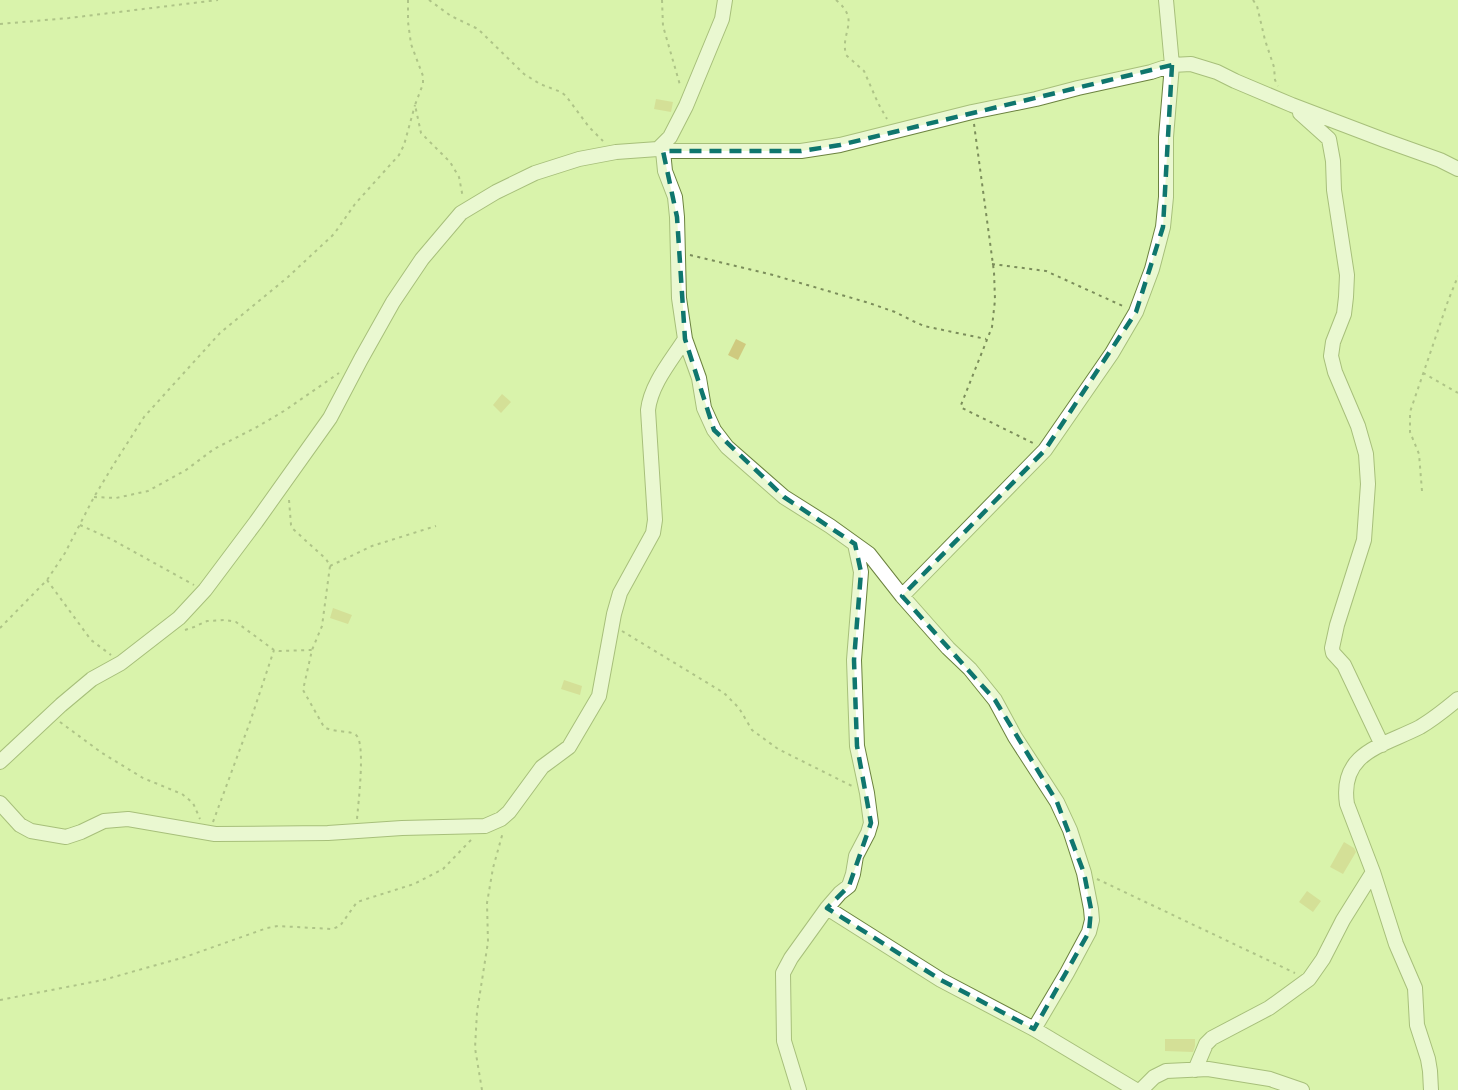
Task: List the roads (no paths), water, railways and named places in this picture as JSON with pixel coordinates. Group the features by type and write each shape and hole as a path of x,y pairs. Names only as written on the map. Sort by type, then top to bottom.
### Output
{"street":[{"path":"725,0 722,19 686,106 661,150 665,171 675,197 679,298 685,339 699,378 704,408 714,430 727,447 784,497 869,554 902,596 970,669 995,700 1015,737 1057,802 1070,830 1084,873 1092,920 1089,933 1034,1029"},
{"path":"902,596 1045,450 1112,353 1136,312 1152,268 1163,227 1166,197 1166,137 1172,65 1166,0"},
{"path":"0,762 92,679 121,663 179,618 205,590 330,418 393,302 422,259 461,213 535,172 579,159 616,152 801,151 840,145 972,112 1151,72 1172,65 1191,64 1217,72 1287,103 1440,160 1458,169"},
{"path":"1287,103 1329,139 1333,161 1334,190 1347,276 1344,314 1333,342 1331,356 1335,372 1358,426 1366,454 1368,484 1364,540 1332,648 1333,653 1344,665 1382,745"},
{"path":"0,803 20,825 31,831 66,837 104,821 128,819 205,832 316,833 485,826 501,819 509,812 542,767 569,747 599,696 620,593 654,526 649,398 685,339"},
{"path":"799,1090 784,1041 783,973 826,908 849,886 856,856 871,823 857,746 854,660 861,572 855,544"},
{"path":"1431,1090 1428,1059 1417,1025 1414,988 1396,944 1373,872 1347,804 1346,782 1351,768 1362,754 1422,726 1458,699"},
{"path":"1195,1070 1206,1044 1212,1038 1269,1008 1309,979 1373,872"},
{"path":"826,908 941,980 1034,1029 1136,1090"},
{"path":"1141,1090 1154,1077 1166,1071 1208,1069 1270,1079 1302,1090"}]}
